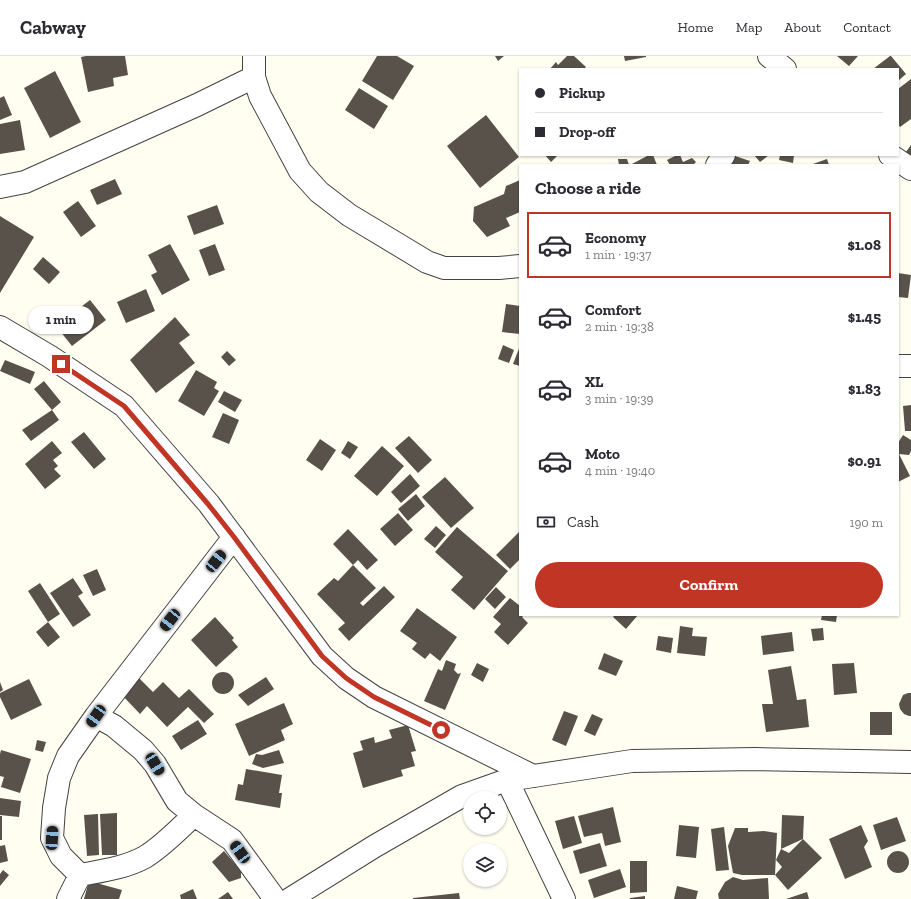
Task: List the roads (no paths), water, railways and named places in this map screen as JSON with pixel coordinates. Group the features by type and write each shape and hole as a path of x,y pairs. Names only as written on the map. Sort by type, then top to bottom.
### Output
{"street":[{"path":"769,56 784,68"},
{"path":"0,187 25,182 197,105 254,66 260,96 300,171 319,192 349,215 427,262 444,268 499,268 519,266"},
{"path":"892,156 911,169"},
{"path":"0,327 49,356 124,406 208,504 322,656 346,678 374,697 533,776"},
{"path":"899,366 911,366"},
{"path":"80,876 61,856 52,838 54,808 59,778 68,756 96,716 234,537"},
{"path":"96,716 114,726 144,750 155,764 177,801 194,815 232,840 275,899"},
{"path":"290,899 374,846 462,796 507,780 632,761 755,759 911,762"},
{"path":"507,780 564,899"},
{"path":"68,899 80,876 116,868 144,857 169,838 194,815"}]}
